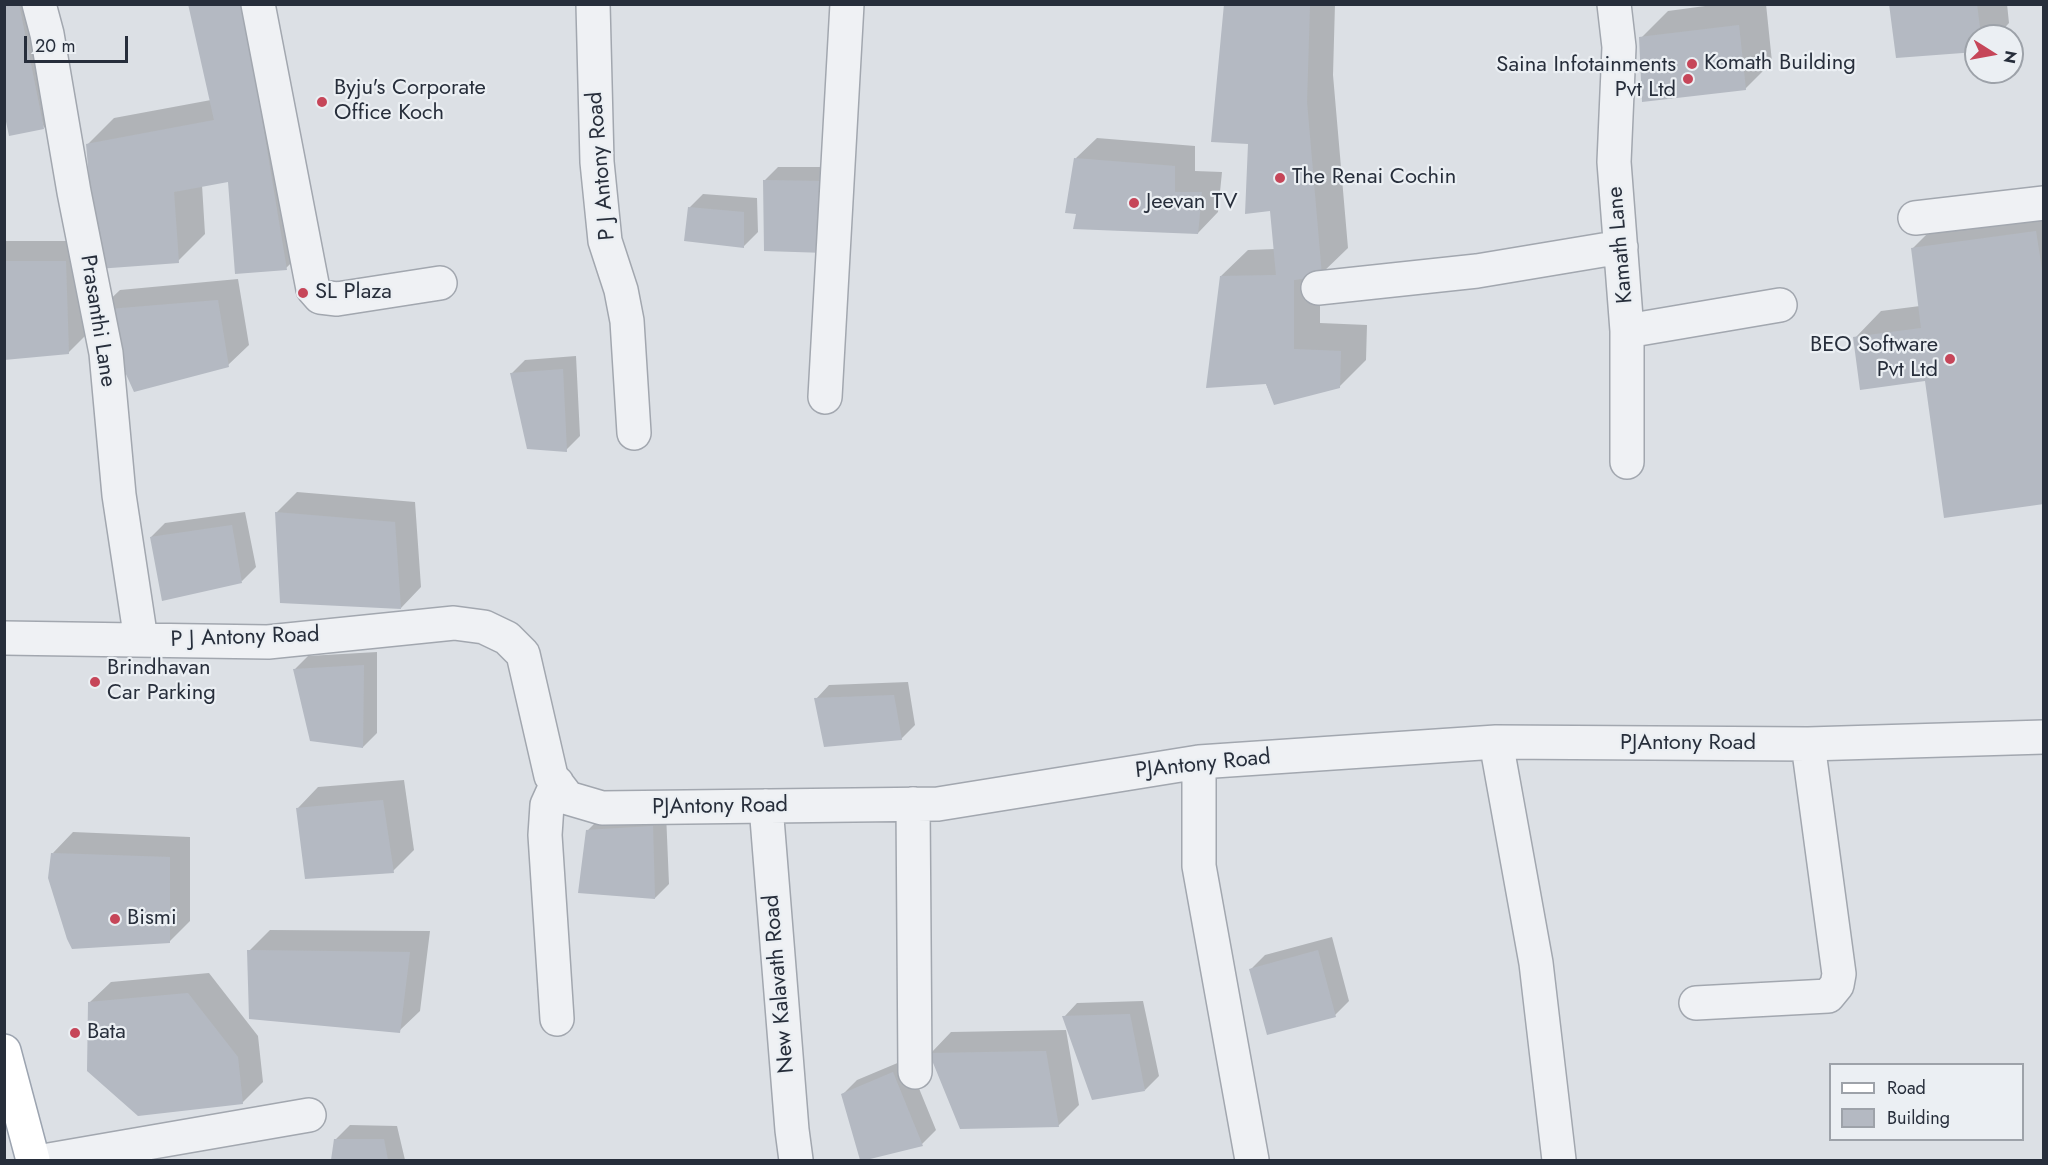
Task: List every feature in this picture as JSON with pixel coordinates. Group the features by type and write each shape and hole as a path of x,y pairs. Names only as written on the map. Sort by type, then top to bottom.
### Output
{"main road":[{"path":"4,1051 33,1161"}],"street":[{"name":"Prasanthi Lane","path":"39,4 47,34 106,353 119,495 141,640"},
{"path":"258,4 313,289 320,297 337,299 440,283"},
{"name":"P J Antony Road","path":"593,4 597,162 605,241 621,290 627,321 634,433"},
{"path":"825,397 847,4"},
{"name":"Kamath Lane","path":"1614,4 1619,47 1614,162 1627,331 1780,305"},
{"path":"1915,218 2043,203"},
{"path":"1318,288 1477,271 1621,247"},
{"path":"1627,331 1627,462"},
{"name":"P J Antony Road","path":"4,638 268,642 454,623 484,627"},
{"name":"PJAntony Road","path":"484,627 507,638 523,654 551,776 568,798 602,808 939,804 1199,762 1496,742 1808,744 2043,737"},
{"path":"1496,742 1536,963 1559,1161"},
{"path":"1696,1003 1828,996 1837,985 1839,974 1808,744"},
{"path":"1199,762 1199,866 1252,1161"},
{"path":"557,783 547,805 545,835 557,1019"},
{"path":"914,804 915,1072"},
{"name":"New Kalavath Road","path":"766,806 796,1161"},
{"path":"49,1161 309,1115"}],"building":[{"path":"4,4 19,4 44,129 9,136 4,112"},
{"path":"188,4 243,4 287,270 235,274 228,182 174,192 179,263 97,269 86,144 214,120"},
{"name":"The Renai Cochin","path":"1224,4 1310,4 1307,102 1322,276 1294,280 1294,349 1341,351 1340,388 1274,405 1266,384 1206,388 1220,276 1276,275 1270,211 1245,214 1248,144 1211,142"},
{"path":"1889,4 1977,4 1980,24 1964,24 1964,53 1896,58"},
{"name":"Komath Building","path":"1739,25 1746,90 1642,102 1639,37"},
{"name":"Jeevan TV","path":"1074,158 1175,166 1175,192 1202,192 1198,234 1073,229 1076,214 1065,213"},
{"path":"763,180 822,181 826,253 764,251"},
{"path":"688,207 744,212 744,248 684,241"},
{"name":"BEO Software Pvt Ltd","path":"2036,231 2044,283 2044,504 1944,518 1925,381 1860,390 1853,337 1921,328 1911,248"},
{"path":"4,261 66,261 69,354 4,360"},
{"path":"218,300 229,367 134,392 97,310"},
{"path":"563,369 567,452 527,449 510,373"},
{"path":"275,512 395,522 401,609 280,603"},
{"path":"232,525 242,583 162,601 150,537"},
{"path":"364,665 363,748 310,741 293,669"},
{"path":"894,695 902,740 824,747 814,698"},
{"path":"383,800 394,873 305,879 296,808"},
{"path":"653,826 655,899 578,893 586,830"},
{"name":"Bismi","path":"51,853 170,857 170,943 72,949 48,878"},
{"path":"247,950 410,952 400,1033 249,1019"},
{"path":"1318,950 1336,1017 1267,1035 1249,969"},
{"path":"188,993 238,1057 243,1104 138,1116 87,1071 88,1002"},
{"path":"1130,1014 1145,1091 1092,1100 1062,1016"},
{"path":"1046,1051 1059,1127 960,1129 929,1053"},
{"path":"893,1072 923,1146 860,1160 841,1094"},
{"path":"334,1139 384,1139 388,1160 331,1160"}],"place":[{"name":"Komath Building","path":"1692,64"},
{"name":"Saina Infotainments Pvt Ltd","path":"1688,79"},
{"name":"Byju's Corporate Office Koch","path":"322,102"},
{"name":"The Renai Cochin","path":"1280,178"},
{"name":"Jeevan TV","path":"1134,203"},
{"name":"SL Plaza","path":"303,293"},
{"name":"BEO Software Pvt Ltd","path":"1950,359"},
{"name":"Brindhavan Car Parking","path":"95,682"},
{"name":"Bismi","path":"115,919"},
{"name":"Bata","path":"75,1033"}]}
